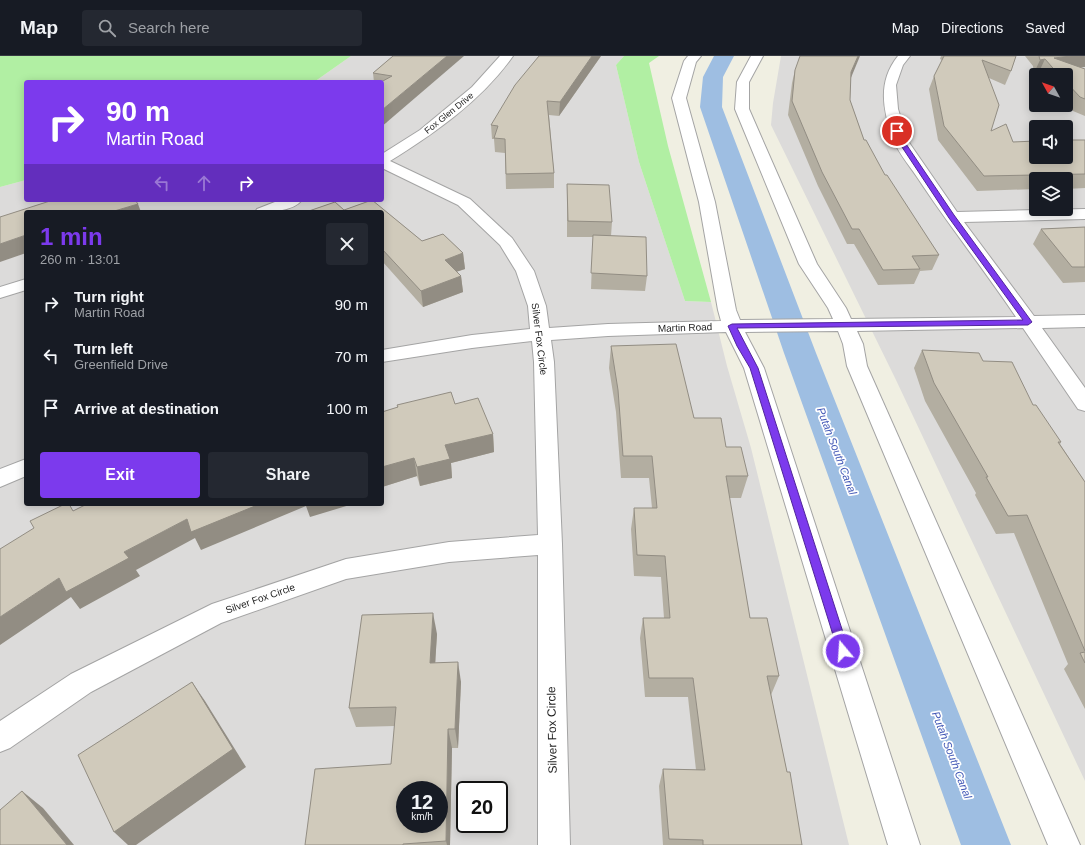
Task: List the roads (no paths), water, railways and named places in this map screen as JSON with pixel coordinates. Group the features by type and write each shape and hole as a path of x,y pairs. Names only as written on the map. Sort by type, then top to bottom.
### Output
{"street":[{"name":"Fox Glen Drive","path":"384,160 425,133 477,90 507,56"},
{"path":"694,56 690,61 679,98 707,202 727,310 737,326 741,346 754,368 904,845"},
{"path":"757,56 743,82 742,109 808,264 821,286 838,308 839,325 853,344 857,366 1064,845"},
{"path":"904,56 897,65 890,85 891,110 901,141 952,217 1085,404"},
{"name":"Silver Fox Circle","path":"384,162 464,202 506,242 525,271 538,306 544,362 550,544 554,845"},
{"path":"267,210 289,202"},
{"path":"952,217 1085,214"},
{"path":"0,293 24,285"},
{"name":"Martin Road","path":"384,356 494,339 596,330 737,326 1085,321"},
{"path":"0,478 24,468"},
{"name":"Silver Fox Circle","path":"0,738 81,683 212,614 346,569 449,552 550,544"}],"waterway":[{"name":"Putah South Canal","path":"724,56 713,77 711,107 800,353 986,845"}]}
